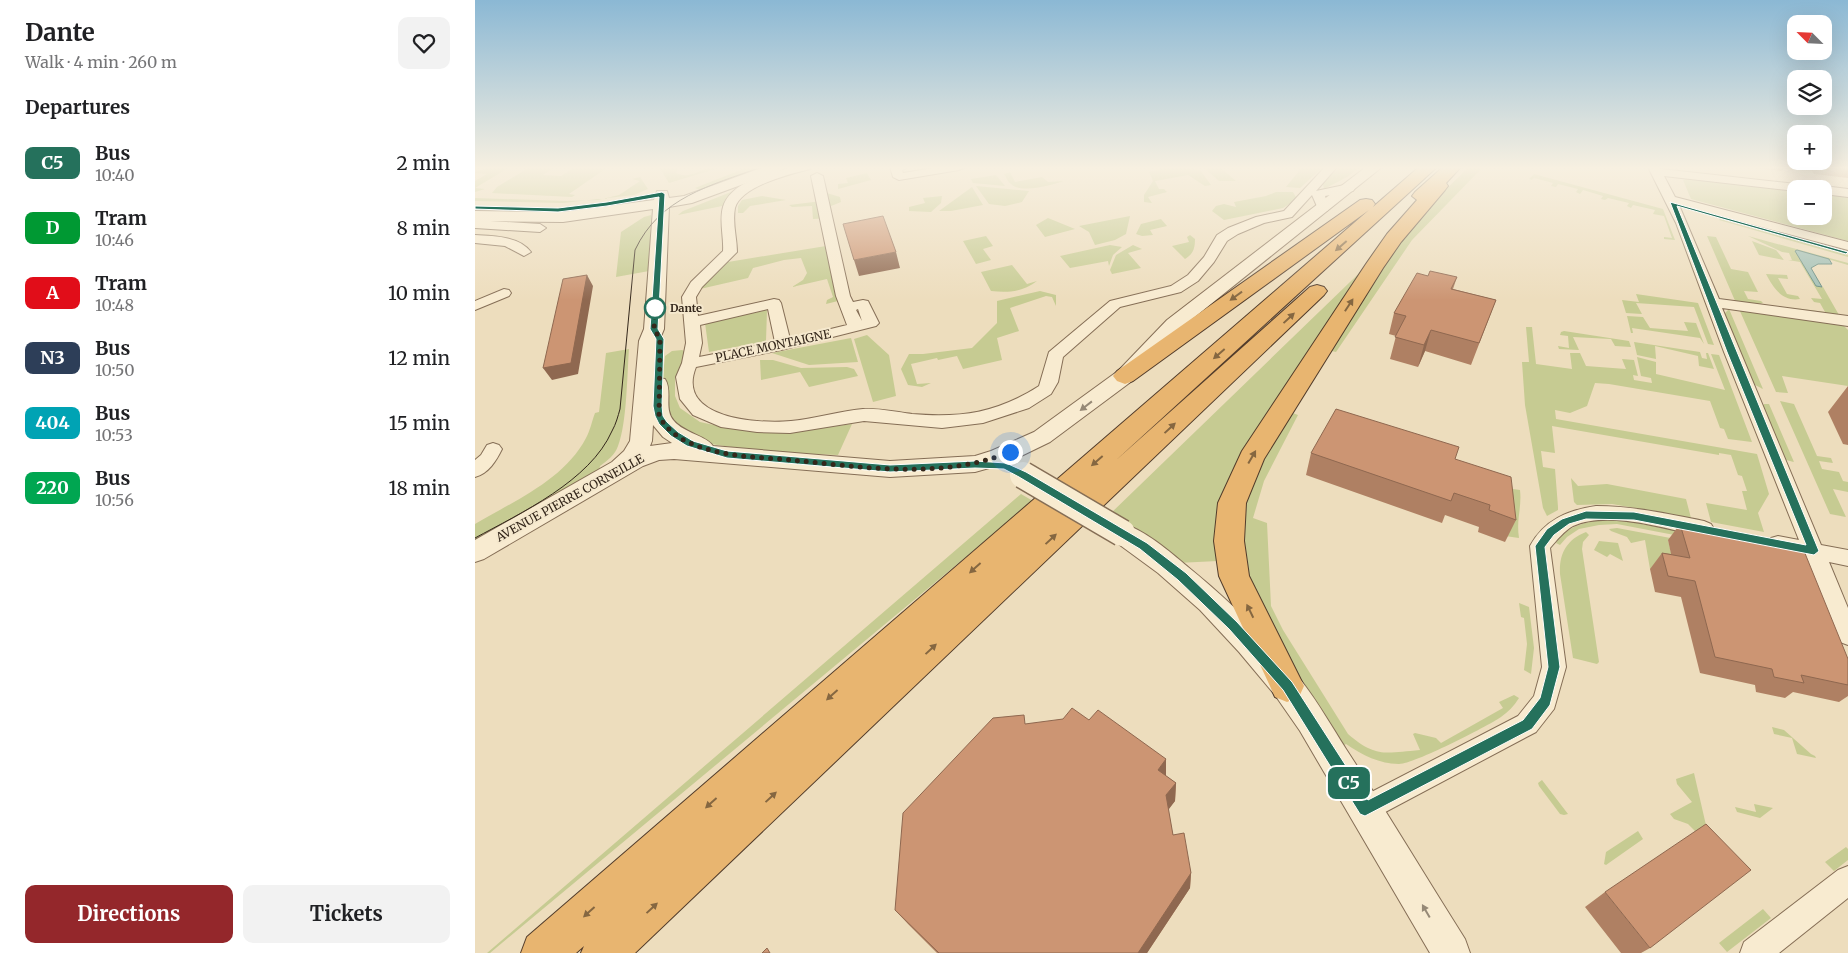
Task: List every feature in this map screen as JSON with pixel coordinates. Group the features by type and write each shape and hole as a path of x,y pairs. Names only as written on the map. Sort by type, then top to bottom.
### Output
{"highway":[{"path":"1125,376 1356,211"},
{"path":"543,953 1379,211"},
{"path":"603,953 1405,211"},
{"path":"1287,686 1242,597 1234,576 1229,542 1232,502 1251,458 1373,268 1417,211"}],"street":[{"path":"475,216 540,218 563,217 593,211"},
{"path":"618,470 632,456 641,441 649,341 654,329 661,211"},
{"path":"729,211 730,252 696,285 689,297 694,343 690,363 684,377 688,399 699,411 721,420 757,426 790,427 864,415 942,422 983,417 1023,404 1045,390 1050,382 1055,355 1115,304 1176,289 1193,278 1222,238 1233,231 1260,220 1292,211"},
{"path":"825,211 843,296 848,308"},
{"name":"AVENUE PIERRE CORNEILLE","path":"475,552 618,470 657,452 674,450 890,469 975,464 999,457 1042,437 1125,376 1174,324 1300,211"},
{"path":"1675,211 1848,635"},
{"path":"1691,211 1848,259"},
{"path":"1720,211 1848,246"},
{"path":"475,224 540,228"},
{"path":"475,239 495,241 520,247 524,252"},
{"path":"475,306 504,293"},
{"path":"1713,302 1848,321"},
{"path":"691,322 774,303 783,344"},
{"name":"PLACE MONTAIGNE","path":"690,363 856,327 848,308"},
{"path":"654,329 660,339 659,416 674,434 690,443 727,455"},
{"path":"475,470 488,458 493,449"},
{"path":"975,464 1006,466 1143,546 1182,576 1233,625 1287,686 1365,809 1451,953"},
{"path":"1365,809 1527,724 1545,701 1554,667 1540,546 1551,532 1566,522 1586,515 1634,516 1722,533"},
{"path":"1757,540 1848,558"},
{"path":"1755,953 1848,880"}],"green space":[{"path":"682,211 695,211 678,215"},
{"path":"812,211 831,211 832,218 813,219"},
{"path":"1213,211 1266,211 1224,220"},
{"path":"1423,211 1440,211 1412,240 1336,352 1314,347 1257,433 1218,561 1177,563 1109,515"},
{"path":"1654,211 1664,211 1675,240 1664,239 1664,237 1672,238 1664,216 1653,214"},
{"path":"1738,211 1787,211 1787,225"},
{"path":"1832,211 1848,211 1848,241 1788,225 1832,225"},
{"path":"651,215 649,271 616,277 621,232 644,217"},
{"path":"1130,216 1126,234 1115,240 1095,245 1089,232 1079,226"},
{"path":"1048,218 1075,229 1045,237 1036,225"},
{"path":"1161,219 1167,226 1150,230 1153,235 1142,236 1136,234 1141,224"},
{"path":"1719,220 1848,255 1848,257"},
{"path":"1190,235 1195,239 1195,246 1192,253 1185,259 1172,246 1189,242 1187,237"},
{"path":"986,236 993,246 983,249 991,260 976,264 963,241"},
{"path":"1707,236 1716,237 1731,269 1748,272 1758,292 1744,291 1748,299 1763,303 1755,305 1736,303"},
{"path":"1748,236 1848,263 1848,265 1797,250 1816,286 1823,287 1839,315 1787,307 1825,312 1820,303 1814,302 1811,298 1822,299 1800,262 1788,260 1792,260 1789,253 1782,252"},
{"path":"1752,241 1776,250 1784,260 1759,255"},
{"path":"1110,245 1122,247 1113,255 1109,266 1108,261 1070,268 1060,256"},
{"path":"1133,245 1142,249 1128,253 1141,268 1112,274 1110,270 1116,255"},
{"path":"826,246 842,300 826,304 827,300 833,297 827,279 792,287 803,280 807,273 801,258 784,260 753,268 748,278 700,289 728,262"},
{"path":"1012,265 1027,284 1037,281 1032,285 1015,291 991,291 981,272"},
{"path":"1766,274 1787,275 1788,279 1778,278 1787,294 1798,296 1800,299 1783,296"},
{"path":"1040,291 1056,295 1056,306 1052,297 1046,296 1010,308 1019,331 997,338 1002,360 963,369 957,356 911,364 917,384 931,383 922,387 908,385 901,369 909,354 972,348 997,323 997,301"},
{"path":"1636,294 1698,303 1714,345 1708,344 1694,307 1636,303 1642,314 1626,313 1622,300 1639,302"},
{"path":"1729,309 1763,389 1753,384 1724,314"},
{"path":"1739,309 1833,322 1844,326 1848,330 1848,386 1782,376 1788,393 1776,392"},
{"path":"767,310 766,341 709,352 705,323"},
{"path":"1627,316 1643,317 1650,328 1688,331 1684,322 1696,323 1704,344 1700,338 1632,328 1633,333 1631,333"},
{"path":"1526,327 1532,327 1536,364 1572,369 1570,353 1580,353 1586,366 1626,369 1622,359 1634,360 1638,376 1633,375 1634,380 1652,383 1651,378 1641,376 1637,357 1656,362 1656,374 1725,390 1711,354 1719,355 1752,442 1728,439 1724,429 1720,428 1710,401 1609,384 1595,383 1587,406 1570,413 1555,410 1556,419 1757,454 1769,494 1758,513 1764,532 1711,522 1706,503 1747,510 1742,491 1747,491 1742,476 1738,475 1731,455 1719,453 1719,455 1552,426 1555,453 1541,451 1543,467 1555,469 1558,510 1547,516 1543,508 1525,405 1522,362 1529,362"},
{"path":"1564,331 1629,341 1631,347 1615,346 1611,339 1573,337 1579,350 1559,349 1558,346 1569,348 1568,336 1560,335"},
{"path":"867,335 889,355 896,396 873,402 854,339"},
{"path":"851,338 858,362 809,365 772,353"},
{"path":"1634,342 1700,352 1702,358 1707,359 1706,353 1708,353 1714,369 1699,366 1698,356 1655,346 1656,359 1637,355"},
{"path":"629,349 623,425 617,449 613,455 600,466 599,471 475,544 475,524 537,488 565,466 577,453 587,435 595,413 599,412 606,353"},
{"path":"682,350 687,352 675,378 675,396 680,408 700,422 732,429 801,431 852,424 838,455 766,452 697,442 672,427 662,385 665,356 672,351"},
{"path":"760,360 773,360 801,368 847,367 854,369 858,376 809,387 800,372 761,380"},
{"path":"1780,401 1794,404 1817,456 1831,458 1833,463 1819,461 1822,469 1839,472 1843,481 1848,482 1848,492 1833,489 1846,517 1830,514"},
{"path":"1764,404 1769,404 1794,462 1786,460 1763,406"},
{"path":"1290,412 1298,415 1264,481 1253,518 1267,523 1271,606 1283,630 1348,734 1366,747 1381,752 1420,750 1413,734 1436,738 1441,743 1503,708 1499,702 1514,695 1519,698 1511,709 1501,717 1434,752 1399,764 1371,758 1346,744 1339,748 1324,726 1239,561 1246,490"},
{"path":"1571,478 1578,486 1607,484 1686,499 1691,518 1612,504 1577,505 1574,502"},
{"path":"1498,487 1520,490 1519,538 1505,536"},
{"path":"1021,494 1033,501 490,953 487,953"},
{"path":"1613,520 1782,551 1784,556 1617,524 1579,529 1567,537 1560,545 1556,543 1567,531 1581,524"},
{"path":"1617,528 1798,562 1668,540 1676,574 1650,569 1645,540 1631,543 1627,537 1609,529"},
{"path":"1586,532 1589,535 1583,542 1582,549 1599,662 1597,664 1573,658 1560,574 1561,560 1565,548 1573,539"},
{"path":"1599,541 1618,543 1623,561 1610,554 1607,557 1594,550"},
{"path":"1519,603 1529,607 1534,648 1531,674 1524,670 1527,644 1524,618 1521,617"},
{"path":"1772,727 1784,730 1816,758 1797,754 1792,738 1774,734"},
{"path":"1694,773 1708,834 1703,839 1688,824 1674,819 1670,814 1692,802 1677,784 1676,779"},
{"path":"1542,780 1568,814 1560,814 1539,786 1538,783"},
{"path":"1754,804 1773,808 1760,818 1737,812 1735,807 1756,812"},
{"path":"1638,831 1643,839 1606,865 1604,864 1606,852"},
{"path":"1846,847 1848,849 1848,860 1834,871 1825,862"},
{"path":"1763,909 1771,918 1727,952 1719,943"}],"water":[{"path":"1795,251 1829,259 1832,264 1818,264 1811,268 1822,287 1816,286"}],"building":[{"path":"883,216 896,252 854,260 843,224"},
{"path":"1430,271 1457,277 1451,289 1496,300 1479,343 1431,330 1424,345 1395,337 1406,316 1394,313 1417,273 1428,276"},
{"path":"587,275 571,363 543,368 563,279"},
{"path":"1336,409 1459,447 1455,459 1511,477 1516,520 1489,510 1490,505 1454,493 1451,501 1311,453"},
{"path":"1680,524 1802,546 1848,659 1848,685 1801,675 1804,683 1774,677 1772,669 1715,657 1695,581 1668,576 1662,553 1690,558"},
{"path":"1072,708 1089,720 1098,710 1166,759 1158,770 1176,783 1166,795 1173,835 1184,833 1191,873 1138,953 939,953 895,910 903,813 993,718 1024,715 1025,724 1063,719"},
{"path":"1706,824 1751,870 1650,948 1605,892"},
{"path":"767,948 770,953 762,953"}],"tram line":[{"path":"475,538 553,494 588,465 602,449 616,423 620,409 635,250 645,232 664,211"}],"bus line":[{"name":"C5","path":"660,211 654,329 660,339 658,406 659,416 674,434 690,443 727,455 890,469 975,464 1006,466 1023,475 1143,546 1182,576 1233,625 1287,686 1365,809 1527,724 1538,712 1545,701 1551,685 1554,667 1553,646 1540,560 1540,546 1551,532 1566,522 1586,515 1634,516 1814,551 1731,352 1676,211"},
{"name":"C5","path":"1702,211 1848,252"}],"place":[{"name":"Dante","path":"655,308"}],"route":[{"path":"655,308 654,329 660,339 659,416 674,434 690,443 727,455 890,469 975,464 1010,452"}]}
